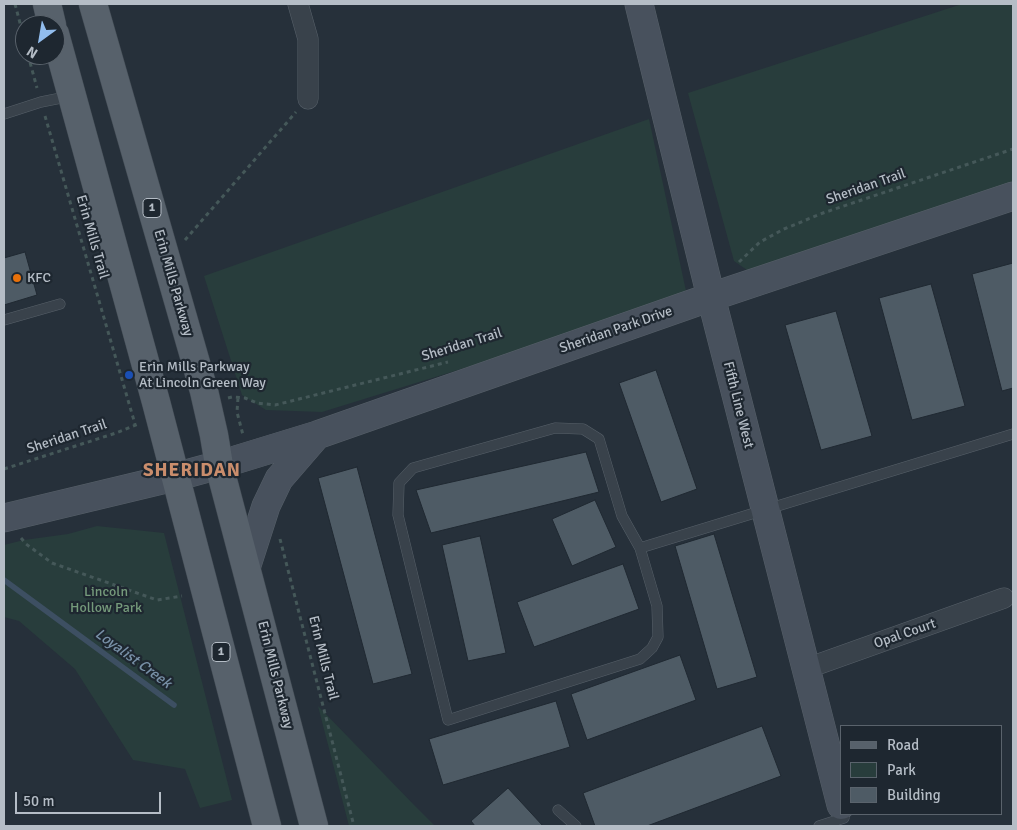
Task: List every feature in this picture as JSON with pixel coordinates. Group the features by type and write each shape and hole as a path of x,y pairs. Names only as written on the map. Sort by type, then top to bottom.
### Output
{"main road":[{"name":"Erin Mills Parkway","path":"93,4 204,391 220,465 314,826"},
{"name":"1","path":"64,65 156,402 267,826"}],"street":[{"path":"298,4 308,39 308,98"},
{"name":"Fifth Line West","path":"639,4 764,510 840,804"},
{"name":"Sheridan Park Drive","path":"4,518 175,477 317,435 711,296 1013,196"},
{"path":"246,566 266,506 279,479 317,435"},
{"name":"Opal Court","path":"805,669 1004,598"}],"lane":[{"path":"4,114 41,102 72,95"},
{"path":"4,320 60,304"},
{"path":"555,428 583,429 599,439 622,516 640,548 657,606 658,637 652,648 640,659 448,720 398,515 399,483 413,468 555,428"},
{"path":"640,548 1013,434"},
{"path":"558,810 576,826"},
{"path":"818,826 843,816"}],"path":[{"name":"Erin Mills Trail","path":"31,65 136,424"},
{"path":"167,261 308,98"},
{"name":"Sheridan Trail","path":"736,265 760,242 784,228 1013,148"},
{"name":"Sheridan Trail","path":"237,412 238,398 275,405 457,360"},
{"name":"Sheridan Trail","path":"4,469 116,433 136,424"},
{"name":"Erin Mills Trail","path":"279,532 354,826"},
{"path":"21,538 26,544 52,563 157,600 182,596"}],"green space":[{"path":"962,4 1013,4 1013,187 759,275 747,270 734,261 688,93"},
{"path":"649,119 686,291 675,303 322,412 266,410 242,395 204,276"},
{"name":"Lincoln Hollow Park","path":"97,526 164,533 232,800 200,808 185,769 133,760 75,669 19,621 4,617 4,545 24,540 68,534"},
{"path":"318,706 416,807 435,826 349,826"}],"building":[{"path":"25,252 37,295 4,305 4,258"},
{"path":"1013,263 1013,388 1002,391 972,274"},
{"path":"931,284 965,406 912,420 879,298"},
{"path":"836,311 872,436 821,450 785,325"},
{"path":"656,370 697,489 661,502 619,383"},
{"path":"586,452 599,492 431,533 416,490"},
{"path":"357,467 412,674 373,684 318,478"},
{"path":"595,500 616,547 572,566 552,519"},
{"path":"714,534 757,677 717,689 675,546"},
{"path":"480,536 506,653 468,661 442,545"},
{"path":"623,564 639,609 534,647 517,602"},
{"path":"680,655 696,700 587,740 571,694"},
{"path":"556,701 570,747 443,785 429,739"},
{"path":"762,726 781,776 647,826 595,826 583,793"},
{"path":"508,788 543,826 475,826 471,821"}],"waterway":[{"name":"Loyalist Creek","path":"4,580 174,705"}],"place":[{"name":"KFC","path":"17,278"},
{"name":"Erin Mills Parkway At Lincoln Green Way","path":"129,375"}],"district":[{"name":"SHERIDAN","path":"192,471"}]}
